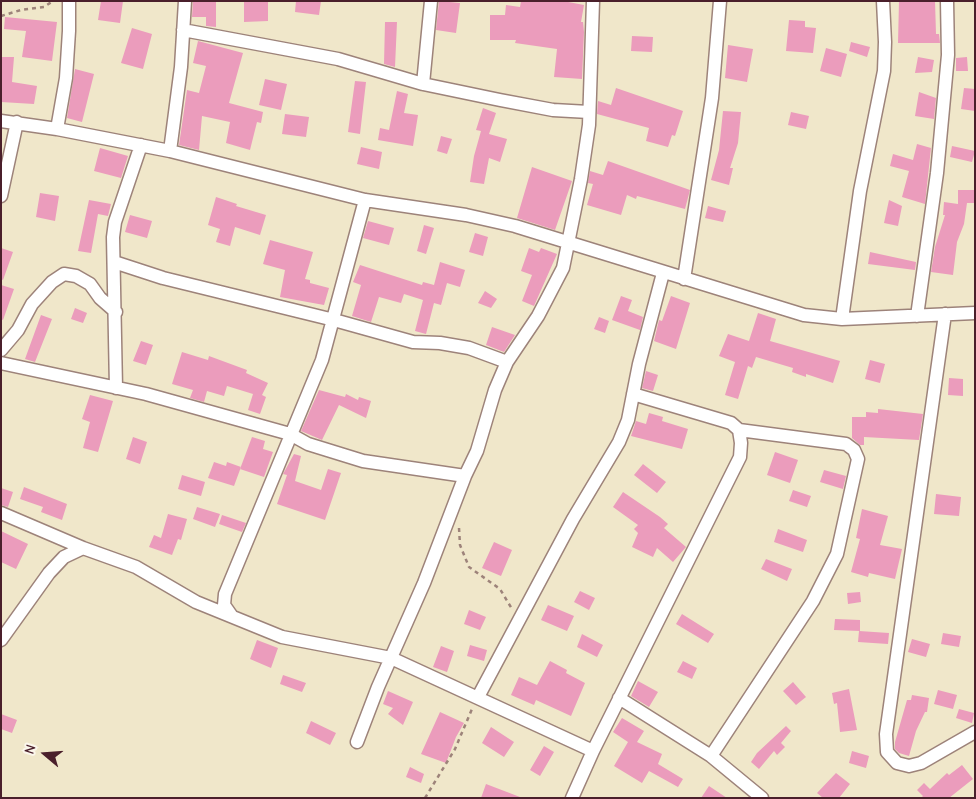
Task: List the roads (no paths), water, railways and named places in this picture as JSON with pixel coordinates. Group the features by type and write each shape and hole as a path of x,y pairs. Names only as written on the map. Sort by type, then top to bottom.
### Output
{"street":[{"path":"57,129 66,78 69,1"},
{"path":"170,151 181,67 184,1"},
{"path":"423,84 431,1"},
{"path":"357,742 424,583 464,476 477,451 495,390 507,362 550,296 563,268 581,179 589,112 593,1"},
{"path":"684,279 712,98 720,1"},
{"path":"842,319 860,191 884,71 883,1"},
{"path":"917,316 938,163 948,55 947,1"},
{"path":"183,30 338,60 423,84 553,110 589,112"},
{"path":"1,121 57,129 170,151 365,200 515,226 804,315 842,319 975,313"},
{"path":"1,196 17,122"},
{"path":"116,388 116,312 113,238 115,222 141,145"},
{"path":"231,615 224,605 225,594 256,526 290,434 322,360 365,200"},
{"path":"114,262 163,278 334,320 413,342 440,343 469,348 507,362"},
{"path":"478,697 573,519 619,442 628,420 663,273"},
{"path":"1,350 18,330 32,304 52,282 64,274 76,276 90,284 100,298 116,312"},
{"path":"945,314 886,734 887,752 897,763 908,766 921,763 975,732"},
{"path":"1,362 116,388 290,434 317,447 363,461 464,476"},
{"path":"633,394 731,423 739,430 846,444 854,450 858,460 837,554 813,601 711,756"},
{"path":"572,798 619,698 732,476 740,457 741,442 739,430"},
{"path":"1,513 82,548 136,567 196,602 231,615 250,626 282,637 391,658 593,752"},
{"path":"1,640 49,573 64,557 82,548"},
{"path":"619,698 711,756 762,798"}]}
